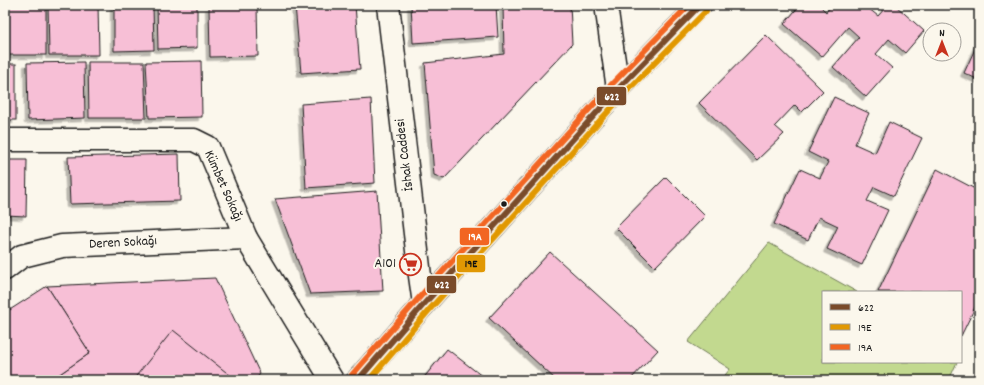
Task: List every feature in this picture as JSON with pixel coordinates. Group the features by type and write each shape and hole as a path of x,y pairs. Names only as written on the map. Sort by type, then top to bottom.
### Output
{"street":[{"name":"İshak Caddesi","path":"388,5 424,304"},
{"path":"606,5 618,89"},
{"path":"358,380 424,304 618,89 700,5"},
{"name":"Kümbet Sokağı","path":"5,140 194,140 208,147 246,238 332,380"},
{"name":"Deren Sokağı","path":"5,269 22,256 62,246 246,238"}],"green space":[{"path":"769,243 855,291 822,291 822,363 957,363 949,380 721,380 730,369 688,342"}],"building":[{"path":"5,5 46,5 46,55 5,55"},
{"path":"48,5 98,5 99,55 49,55"},
{"path":"114,5 153,5 154,50 114,51"},
{"path":"157,5 197,5 197,48 158,49"},
{"path":"295,5 355,5 360,69 301,73"},
{"path":"411,5 496,5 498,37 413,43"},
{"path":"503,5 570,5 572,44 444,179 434,175 425,63 504,54"},
{"path":"800,5 819,5 826,12 832,5 871,5 868,8 878,16 888,5 895,5 922,29 922,33 905,53 889,39 876,54 892,68 866,97 833,67 859,37 848,27 822,57 784,24"},
{"path":"257,6 258,56 210,57 209,7"},
{"path":"766,35 823,91 802,112 795,105 775,126 784,134 757,160 699,103"},
{"path":"979,40 979,80 964,73"},
{"path":"201,61 202,117 149,118 146,62"},
{"path":"84,62 85,118 28,120 27,63"},
{"path":"88,62 144,62 146,118 89,118"},
{"path":"5,64 16,64 16,120 5,120"},
{"path":"834,97 869,113 855,144 875,153 889,122 922,138 894,196 874,187 867,201 888,210 862,265 827,249 838,226 819,217 808,240 774,224 800,169 820,178 828,162 808,152"},
{"path":"371,99 375,183 306,188 301,104"},
{"path":"179,154 180,201 70,204 68,157"},
{"path":"5,160 27,160 26,216 5,215"},
{"path":"937,169 979,191 979,299 962,334 962,291 878,291"},
{"path":"666,177 705,216 655,267 616,228"},
{"path":"377,191 383,291 310,294 275,199"},
{"path":"550,252 658,350 630,380 556,380 489,318"},
{"path":"215,278 260,374 255,380 51,380 90,353 47,286"},
{"path":"47,286 90,353 51,380 5,380 5,313"},
{"path":"173,330 236,380 133,380"},
{"path":"447,349 487,380 422,380"}],"transit line":[{"name":"19A","path":"352,375 418,299 612,84 689,5"},
{"name":"622","path":"358,380 424,304 618,89 700,5"},
{"name":"19E","path":"369,380 430,309 624,94 706,11"}],"place":[{"name":"A101","path":"411,264"}]}
